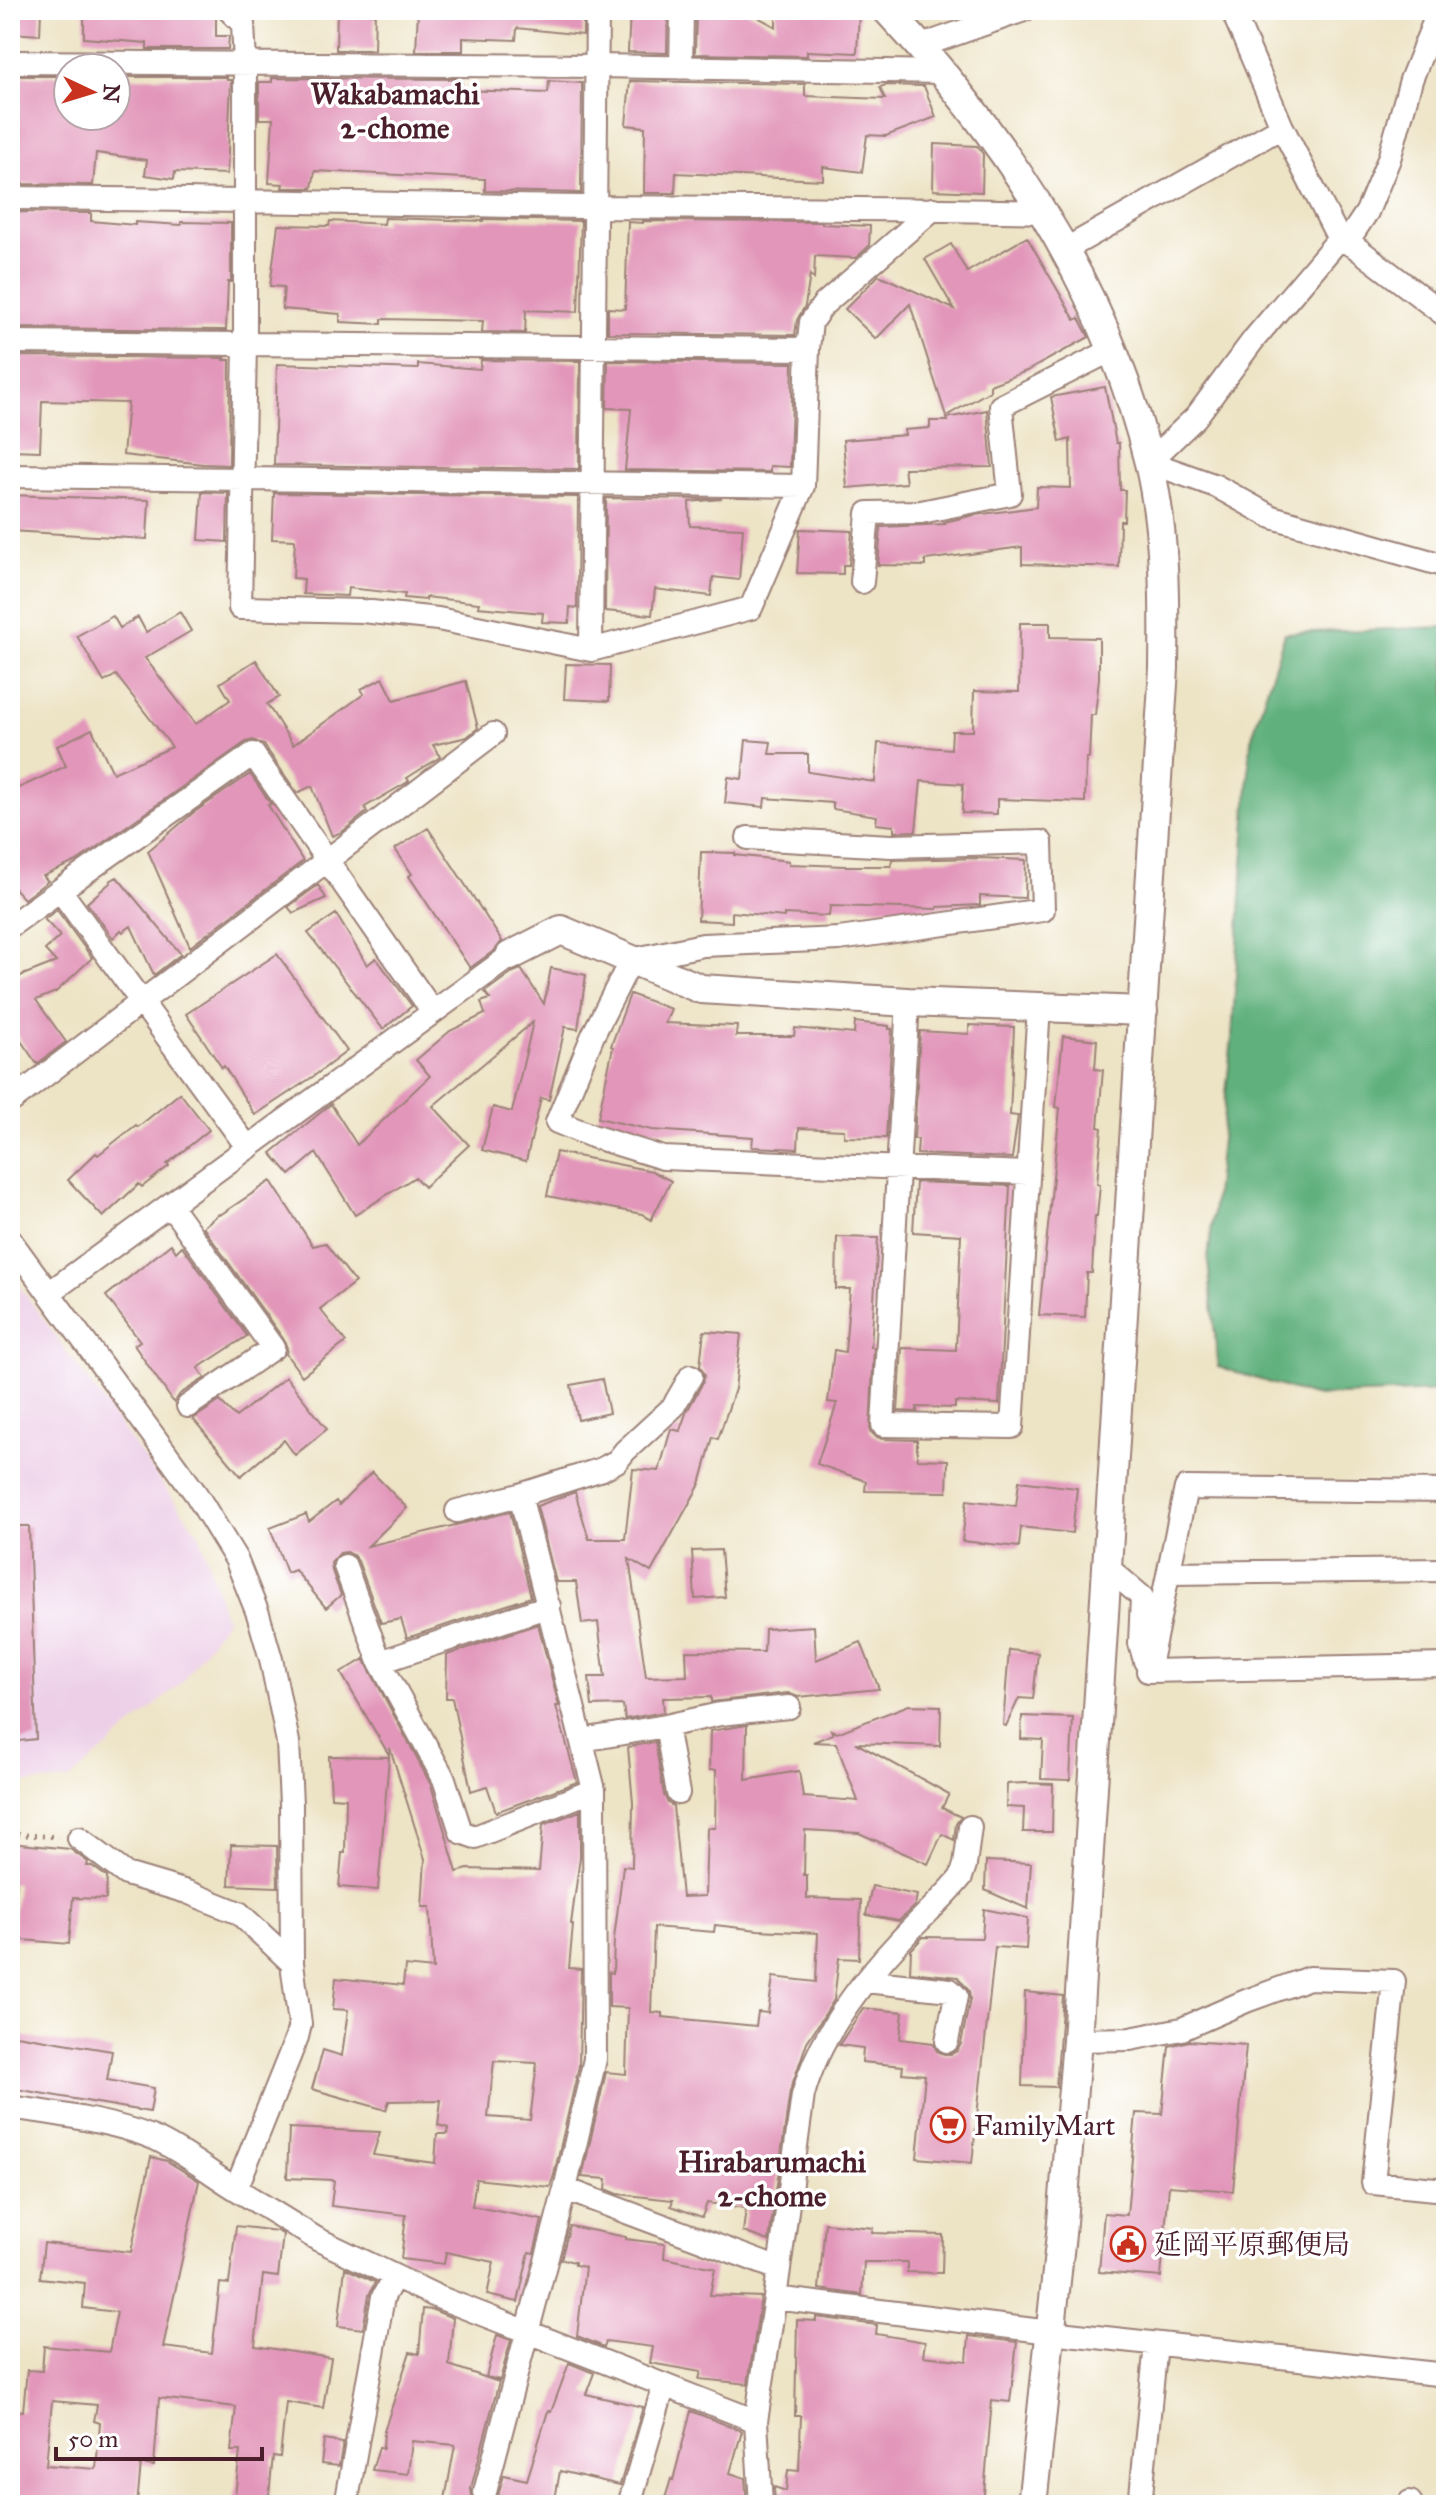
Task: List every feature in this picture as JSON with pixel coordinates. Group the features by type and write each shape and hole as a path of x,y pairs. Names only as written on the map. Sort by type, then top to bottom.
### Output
{"street":[{"path":"229,10 243,24 245,64 245,344 240,608 362,611 438,619 591,650 751,608 803,486 811,322 823,305 933,209"},
{"path":"591,650 597,10"},
{"path":"681,68 682,10"},
{"path":"887,10 944,72 991,134 1066,249 1112,350 1149,462 1162,551 1165,602 1164,668 1077,2040 1061,2234 1032,2505"},
{"path":"921,46 1024,10"},
{"path":"1232,10 1282,127 1339,239 1354,246 1446,316"},
{"path":"1149,462 1196,417 1254,339 1339,239 1353,233 1367,212 1389,159 1411,80 1439,10"},
{"path":"10,62 944,72"},
{"path":"1066,249 1282,127"},
{"path":"10,198 1044,212"},
{"path":"10,342 808,349"},
{"path":"862,582 868,513 921,512 1010,494 1001,406 1112,350"},
{"path":"1149,462 1216,486 1272,517 1446,566"},
{"path":"10,476 803,486"},
{"path":"10,1102 493,734"},
{"path":"10,926 253,754 433,1012"},
{"path":"631,960 703,945 839,939 1043,910 1041,842 891,846 748,838"},
{"path":"60,890 248,1148"},
{"path":"49,1293 510,956 561,930 701,989 908,1002 1143,1011"},
{"path":"631,960 593,1035 557,1122 663,1158 1028,1173"},
{"path":"908,1002 883,1425 1012,1427 1039,1007"},
{"path":"170,1205 273,1348 188,1406"},
{"path":"10,1240 196,1494 236,1559 258,1614 271,1659 288,1742 292,1963 300,2024 236,2189"},
{"path":"457,1511 520,1495 602,1469 617,1461 673,1407 691,1376"},
{"path":"1148,1671 1186,1488 1446,1491"},
{"path":"485,2492 565,2189 595,2059 594,1790 520,1495"},
{"path":"345,1566 380,1662 444,1779 461,1832 475,1837 594,1790"},
{"path":"1107,1567 1142,1597 1140,1643 1148,1671"},
{"path":"1169,1573 1446,1570"},
{"path":"380,1662 549,1606"},
{"path":"1148,1671 1446,1665"},
{"path":"582,1740 720,1714 789,1707"},
{"path":"666,1726 678,1793"},
{"path":"761,2505 756,2421 803,2095 810,2068 865,1981 961,1877 970,1827"},
{"path":"79,1838 126,1874 187,1892 239,1913 292,1963"},
{"path":"1077,2040 1130,2039 1182,2029 1309,1978 1394,1981 1373,2183 1446,2190"},
{"path":"865,1981 950,1990 956,1996 947,2041"},
{"path":"10,2107 137,2132 159,2140 317,2239 394,2277 756,2421"},
{"path":"565,2189 779,2269"},
{"path":"346,2505 383,2297 394,2277"},
{"path":"775,2298 1050,2332 1446,2375"},
{"path":"1140,2505 1156,2344"},
{"path":"631,2498 664,2385"}],"path":[{"path":"10,1834 79,1838"}],"shaded area":[{"path":"10,1273 200,1536 226,1620 181,1683 69,1780 10,1784"}],"green space":[{"path":"1446,627 1446,1388 1443,1391 1313,1396 1218,1367 1208,1260 1232,1038 1251,740 1285,633"}],"building":[{"path":"10,10 41,10 40,35 10,33"},
{"path":"84,10 180,10 180,14 216,15 216,36 229,36 228,49 147,49 147,43 84,38"},
{"path":"337,10 375,10 374,50 336,50"},
{"path":"418,10 583,10 583,35 517,28 516,40 463,38 463,51 416,51"},
{"path":"630,10 668,10 667,53 628,52"},
{"path":"696,10 745,10 776,27 776,10 859,12 857,53 807,51 807,56 695,54"},
{"path":"10,76 52,76 52,132 132,132 132,77 227,77 231,80 227,174 175,172 174,179 145,175 147,160 96,153 93,185 10,184"},
{"path":"272,78 461,79 462,90 548,93 549,81 582,83 581,193 485,191 485,179 315,171 312,188 282,188 283,184 269,183 273,119 259,119 259,82 272,82"},
{"path":"630,81 805,84 805,96 885,99 880,87 924,86 936,117 886,136 867,135 862,172 823,167 823,180 676,173 675,193 644,193 645,127 626,125"},
{"path":"934,144 977,146 983,154 982,192 933,190"},
{"path":"10,212 91,213 91,221 135,225 135,222 181,225 181,222 231,223 231,282 228,282 226,330 10,328"},
{"path":"385,218 581,221 578,312 526,310 525,333 482,332 483,321 382,319 382,324 340,322 340,314 282,309 284,287 270,286 278,225 329,226 330,221 384,224"},
{"path":"628,222 822,222 870,226 869,246 856,258 815,256 814,279 810,275 805,306 797,320 795,335 608,333 608,308 625,309"},
{"path":"1027,237 1075,320 1079,318 1089,337 1029,370 990,385 990,391 946,416 910,304 876,339 845,309 879,275 954,309 925,259 951,244 967,272"},
{"path":"10,356 230,360 229,465 123,455 128,403 42,401 40,451 10,450"},
{"path":"481,360 580,361 579,469 274,465 277,364 418,369 418,364 480,369"},
{"path":"608,361 793,363 790,467 770,466 770,472 625,470 631,409 607,408"},
{"path":"1105,387 1116,443 1119,443 1120,490 1125,490 1124,521 1120,521 1119,567 1022,564 1022,547 925,560 925,566 878,565 881,527 945,524 975,515 1036,507 1037,487 1071,488 1070,439 1060,442 1051,397"},
{"path":"987,410 992,467 904,468 906,483 847,488 843,440 905,435 904,430 930,428 930,421 948,421 947,418"},
{"path":"202,492 228,493 227,542 199,540"},
{"path":"274,493 578,497 577,608 570,607 569,623 542,622 543,613 478,607 479,603 426,597 426,600 404,598 405,594 348,588 347,596 303,594 304,579 293,578 295,540 272,539"},
{"path":"10,495 149,500 147,539 10,531"},
{"path":"606,498 722,499 689,502 690,526 743,528 739,580 713,577 711,596 655,589 652,615 605,611"},
{"path":"800,529 852,531 849,565 843,565 843,574 797,573"},
{"path":"180,612 191,631 145,658 196,724 230,700 220,683 256,660 279,697 267,704 293,745 364,694 361,689 383,678 394,700 466,681 478,728 467,737 433,745 440,757 407,778 409,781 406,783 365,807 367,812 332,836 312,786 297,793 264,745 253,740 246,742 77,861 43,876 48,881 24,899 10,884 10,792 66,766 57,746 92,729 113,773 172,747 116,675 104,682 77,636 113,616 120,628 138,617 146,632"},
{"path":"1020,623 1050,623 1050,637 1099,638 1099,678 1095,715 1091,715 1089,758 1086,758 1085,802 997,799 997,814 962,813 963,784 921,781 916,831 894,832 894,826 876,824 877,816 833,809 833,803 765,798 764,807 725,803 728,777 742,779 746,740 771,742 769,754 808,754 808,772 875,782 878,743 951,749 952,731 973,731 974,691 1019,692"},
{"path":"566,664 610,665 609,701 564,699"},
{"path":"250,774 303,861 190,947 148,851 193,813"},
{"path":"428,828 502,941 470,968 409,876 412,874 395,849"},
{"path":"701,852 735,853 789,861 789,864 845,866 891,866 892,860 1026,860 1025,898 980,896 980,905 937,909 830,906 829,916 784,914 784,917 732,912 732,922 698,920"},
{"path":"117,877 181,954 154,975 131,926 113,938 87,903"},
{"path":"318,885 326,898 293,913 288,907"},
{"path":"57,910 92,958 56,992 36,1000 66,1042 37,1064 10,1025 10,980 56,962 45,950 60,936 44,919"},
{"path":"336,914 367,965 376,958 412,1006 383,1029 308,933"},
{"path":"277,954 347,1051 255,1115 186,1014"},
{"path":"551,968 586,975 578,1029 565,1027 549,1100 541,1098 526,1161 482,1150 493,1107 512,1112 533,1022 433,1106 469,1145 424,1187 415,1177 355,1215 316,1153 290,1175 271,1153 331,1104 357,1145 430,1076 416,1060 450,1031 485,1014 481,1002 490,999 485,992 521,969 544,1004"},
{"path":"630,994 671,1009 665,1023 737,1026 736,1036 794,1036 795,1028 854,1034 855,1022 889,1026 892,1029 886,1138 844,1137 844,1130 799,1128 798,1149 752,1147 753,1137 652,1130 598,1118 611,1046"},
{"path":"969,1025 1014,1027 1010,1115 1018,1116 1012,1158 917,1154 918,1139 914,1139 920,1031 969,1034"},
{"path":"1063,1036 1097,1040 1095,1069 1103,1070 1098,1127 1102,1128 1097,1184 1100,1185 1092,1273 1087,1273 1085,1317 1039,1315 1060,1108 1056,1107"},
{"path":"180,1093 209,1130 142,1187 139,1184 103,1217 68,1180 96,1153 98,1155 136,1125 138,1127"},
{"path":"556,1152 652,1171 671,1181 651,1220 642,1214 547,1196"},
{"path":"271,1181 313,1246 325,1243 355,1282 320,1309 346,1342 302,1376 286,1354 284,1340 203,1227"},
{"path":"916,1182 1010,1186 999,1404 955,1402 955,1408 917,1407 917,1412 898,1411 902,1348 956,1350 961,1235 913,1232"},
{"path":"837,1237 878,1238 871,1347 874,1347 870,1431 882,1439 917,1440 917,1459 948,1460 947,1492 865,1491 866,1481 817,1464 837,1403 828,1402 834,1350 845,1352 850,1289 836,1289"},
{"path":"171,1244 176,1252 182,1246 247,1336 198,1368 205,1378 180,1394 174,1403 134,1345 140,1341 106,1296"},
{"path":"704,1331 741,1334 735,1389 718,1439 713,1437 700,1484 651,1572 629,1559 646,1677 687,1676 686,1651 764,1652 765,1629 814,1626 816,1660 861,1642 879,1689 798,1697 788,1693 711,1702 711,1697 663,1698 664,1712 625,1719 623,1705 592,1706 589,1677 605,1677 598,1622 582,1624 576,1582 556,1582 537,1506 575,1492 589,1539 625,1539 633,1469 659,1471 671,1429 680,1431 705,1375 700,1366"},
{"path":"286,1377 327,1429 295,1455 284,1440 241,1476 193,1419 220,1401 236,1417"},
{"path":"602,1379 609,1413 578,1420 571,1385"},
{"path":"372,1472 407,1508 368,1546 510,1512 531,1597 407,1638 401,1619 381,1623 358,1561 347,1552 340,1553 331,1563 341,1595 326,1608 295,1570 287,1573 270,1528 306,1514 309,1522 336,1501 339,1505"},
{"path":"1019,1481 1077,1488 1072,1533 1021,1527 1019,1547 962,1541 967,1500 1016,1506"},
{"path":"10,1526 29,1526 36,1739 10,1742"},
{"path":"721,1550 725,1597 695,1599 692,1551"},
{"path":"538,1624 577,1782 496,1812 487,1786 471,1791 452,1698 446,1698 447,1655"},
{"path":"1009,1650 1038,1653 1033,1699 1019,1698 1006,1726 1003,1725"},
{"path":"364,1659 431,1785 457,1872 468,1869 539,1871 543,1825 580,1811 580,1857 569,1968 581,1969 579,2066 554,2175 550,2187 476,2179 472,2206 542,2220 534,2253 529,2252 518,2302 487,2295 494,2262 446,2252 444,2264 401,2259 406,2215 331,2206 334,2180 287,2178 289,2128 380,2132 373,2155 435,2163 437,2134 447,2134 448,2128 438,2125 441,2100 389,2101 386,2110 312,2089 323,2050 342,2056 348,2010 333,2009 336,1978 403,1985 405,1966 433,1969 430,1907 422,1907 425,1859 390,1748 389,1755 341,1673","holes":["494,2061 537,2063 530,2120 488,2117"]},
{"path":"909,1705 941,1706 940,1746 856,1743 949,1794 942,1808 961,1817 956,1824 954,1840 942,1834 928,1864 859,1833 805,1830 807,1898 861,1900 859,1959 839,1958 834,2000 807,2042 790,2091 769,2241 743,2232 746,2208 707,2203 702,2217 671,2206 673,2200 618,2194 606,2189 607,2179 582,2177 606,2072 626,2074 628,2008 609,2007 609,1972 613,1973 623,1866 632,1867 633,1803 628,1747 655,1742 664,1795 673,1806 682,1897 705,1896 707,1828 715,1828 716,1770 709,1770 710,1731 747,1725 746,1780 799,1771 803,1797 858,1801 836,1743 813,1742 833,1734 831,1730 837,1733","holes":["715,1925 818,1933 816,1982 773,1977 768,2013 758,2012 756,2026 662,2017 662,2013 651,2012 654,1927 714,1932"]},
{"path":"1022,1716 1073,1718 1070,1780 1041,1779 1043,1740 1021,1739"},
{"path":"329,1756 389,1757 378,1890 339,1887 342,1853 345,1853 346,1798 331,1797"},
{"path":"1007,1784 1053,1784 1052,1832 1023,1832 1024,1808 1006,1807"},
{"path":"10,1843 70,1849 88,1862 87,1866 92,1866 107,1877 106,1899 73,1898 69,1944 12,1939 17,1883 10,1883"},
{"path":"231,1845 277,1846 278,1887 229,1885"},
{"path":"986,1861 1031,1863 1028,1909 985,1890"},
{"path":"872,1886 917,1895 915,1905 899,1921 866,1915"},
{"path":"984,1909 1028,1918 1026,1949 995,1947 972,2163 917,2158 925,2075 902,2073 903,2066 862,2062 863,2048 839,2045 863,2008 903,2012 900,2039 933,2043 937,2051 944,2054 957,2051 970,1999 969,1991 958,1977 910,1972 911,1950 923,1937 982,1938"},
{"path":"1025,1992 1063,1996 1056,2087 1022,2086"},
{"path":"10,2034 112,2051 107,2080 154,2088 150,2112 10,2088"},
{"path":"1189,2041 1246,2045 1233,2191 1169,2186 1161,2277 1099,2272 1104,2213 1127,2215 1136,2113 1162,2114 1169,2046"},
{"path":"151,2157 167,2161 199,2181 163,2347 212,2353 220,2283 229,2284 236,2226 283,2234 278,2277 263,2275 255,2346 331,2358 323,2408 286,2402 280,2457 273,2456 268,2505 234,2505 240,2451 231,2451 236,2407 159,2398 154,2466 141,2464 137,2505 10,2505 10,2410 23,2411 27,2370 42,2371 44,2346 109,2352 117,2312 83,2308 85,2283 40,2278 44,2243 131,2252","holes":["52,2401 97,2405 94,2421 100,2423 96,2469 46,2465"]},
{"path":"825,2223 873,2228 872,2233 943,2235 942,2273 907,2272 907,2262 864,2262 862,2295 819,2289"},
{"path":"570,2226 665,2244 664,2258 715,2268 710,2295 761,2297 748,2384 699,2379 701,2372 650,2363 653,2347 606,2341 604,2347 577,2336 585,2267 561,2259"},
{"path":"345,2268 375,2282 369,2295 363,2329 338,2326"},
{"path":"423,2309 453,2318 449,2365 499,2382 471,2488 472,2496 480,2505 444,2505 455,2445 412,2441 408,2474 372,2470 379,2447 383,2448 384,2431 410,2352 419,2354"},
{"path":"816,2317 877,2325 876,2334 925,2342 923,2356 967,2361 969,2336 1017,2342 1010,2402 992,2400 983,2505 775,2505 774,2487 786,2491 788,2470 799,2471 801,2416 795,2416 797,2320 816,2321"},
{"path":"497,2335 511,2340 500,2380 486,2377"},
{"path":"569,2363 594,2373 586,2394 643,2407 620,2485 560,2471 554,2505 490,2505 498,2496 504,2475 527,2480 548,2411 551,2412"},
{"path":"691,2411 742,2431 730,2473 745,2478 747,2505 663,2505 673,2480"},
{"path":"324,2440 343,2443 339,2466 321,2464"}],"place":[{"name":"FamilyMart","path":"948,2125"},
{"name":"延岡平原郵便局","path":"1128,2244"}],"district":[{"name":"Wakabamachi 2-chome","path":"395,111"},
{"name":"Hirabarumachi 2-chome","path":"772,2179"}]}
